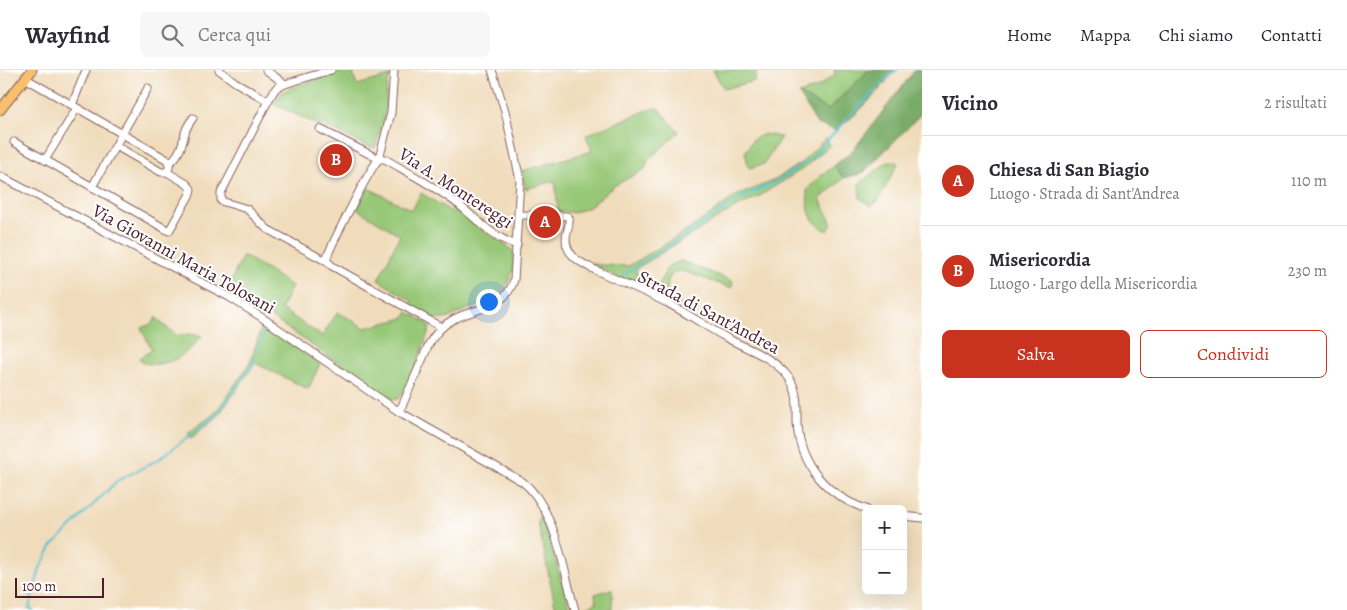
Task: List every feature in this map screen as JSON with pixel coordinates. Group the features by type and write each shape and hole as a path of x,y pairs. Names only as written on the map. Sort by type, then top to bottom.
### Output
{"main road":[{"path":"0,110 32,70"}],"street":[{"path":"45,160 75,107 86,70"},
{"path":"219,70 235,82 268,101"},
{"path":"266,70 285,84"},
{"path":"331,70 276,88 223,190 221,199 223,203 247,209 270,231 326,260 332,266 441,327"},
{"path":"326,260 375,162 379,159 392,113 394,70"},
{"path":"398,411 402,406 429,344 441,327 456,318 493,305 507,295 516,274 520,195 518,169 498,85 492,70"},
{"path":"25,78 170,163"},
{"path":"92,187 148,88"},
{"path":"167,172 170,163 185,139 185,132 193,118"},
{"name":"Via A. Montereggi","path":"320,129 379,159 387,161 433,187 454,201 485,228 517,244"},
{"path":"14,142 169,231 190,194 187,184 116,146"},
{"name":"Via Giovanni Maria Tolosani","path":"0,176 240,304 398,411 523,482 533,491 544,508 552,526 575,610"},
{"name":"Strada di Sant'Andrea","path":"519,215 567,216 570,225 566,239 568,248 571,255 578,261 589,268 672,306 780,368 791,379 796,389 798,432 802,449 810,468 820,480 838,495 862,507"},
{"path":"907,516 922,518"}],"green space":[{"path":"346,70 352,70 357,85 390,76 382,126 375,148 321,124 320,126 274,104 283,91"},
{"path":"713,70 758,70 754,81 724,89"},
{"path":"834,70 869,70 828,110 799,94 816,88 835,75"},
{"path":"869,70 895,70 867,103 835,130 817,124 799,94 828,110"},
{"path":"915,70 922,70 922,113 863,173 844,178 834,166 853,150"},
{"path":"653,108 659,109 679,132 648,160 645,169 614,186 589,207 573,213 558,212 555,181 525,189 522,171 592,151 586,135"},
{"path":"765,134 781,137 764,164 749,168 745,153 753,139"},
{"path":"826,138 830,145 804,168 637,268 636,274 658,286 668,266 681,261 733,281 731,288 683,271 674,272 668,280 667,291 684,307 587,263 629,266 688,230 736,196 775,180 802,162"},
{"path":"894,161 898,164 877,202 871,206 860,198 859,184 886,163"},
{"path":"834,166 844,178 820,199 832,224 828,231 816,224 810,215 807,190 820,176"},
{"path":"368,188 412,210 421,193 452,212 456,208 480,229 509,247 514,253 513,271 507,285 494,301 468,309 446,319 432,319 410,307 412,301 378,280 400,235 357,209"},
{"path":"243,255 292,286 281,309 322,336 338,312 365,328 404,318 408,312 427,323 430,328 417,365 398,399 391,399 228,288"},
{"path":"156,317 178,336 190,334 202,336 184,354 169,362 161,364 143,363 139,358 152,350 141,328 153,323"},
{"path":"262,326 320,364 308,389 255,363 218,416 191,438 188,433 215,413 250,363"},
{"path":"540,512 571,610 556,610 538,523"},
{"path":"612,589 612,610 583,610 583,608 596,603 595,594"}],"waterway":[{"path":"623,275 739,199 776,182 811,159 842,124 890,75 898,70"},
{"path":"33,610 29,608 40,568 51,547 117,481 159,459 218,414 252,365 265,332"}],"place":[{"name":"Misericordia","path":"336,160"},
{"name":"Chiesa di San Biagio","path":"545,222"}]}
